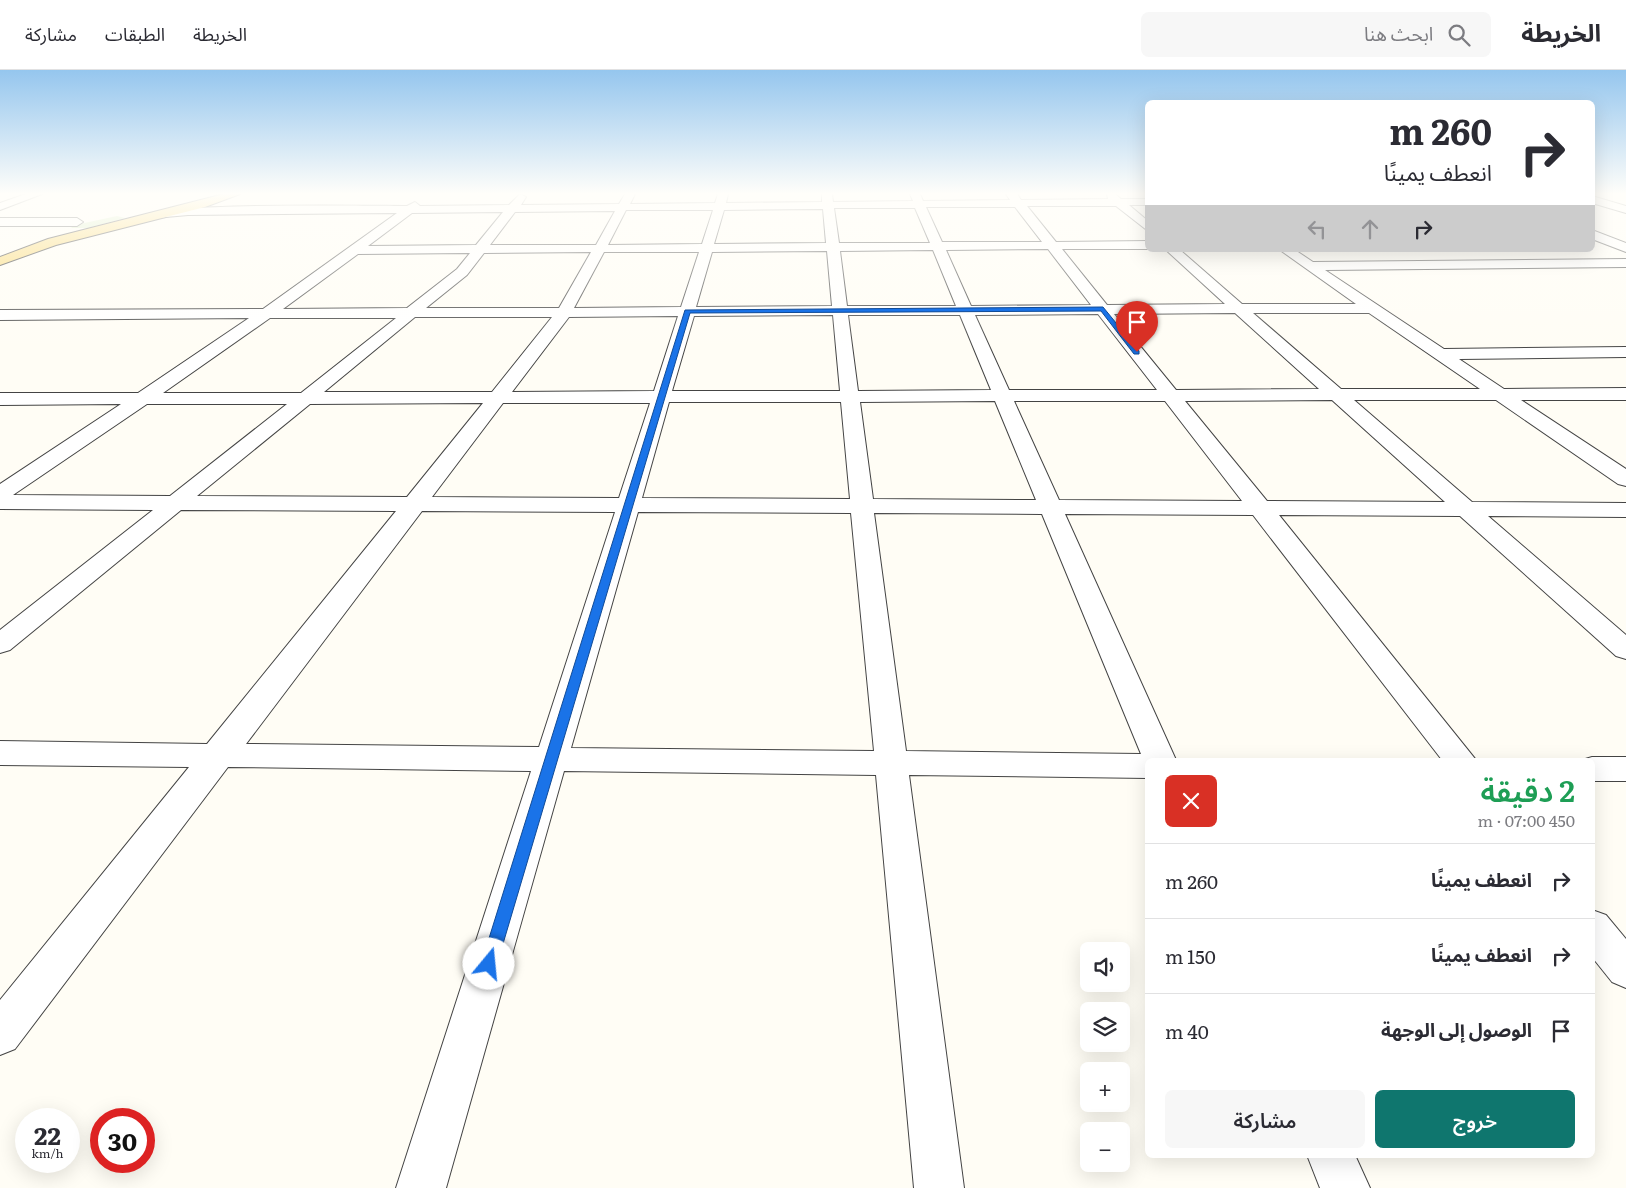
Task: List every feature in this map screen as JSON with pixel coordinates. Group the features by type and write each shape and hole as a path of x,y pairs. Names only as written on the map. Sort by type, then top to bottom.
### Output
{"main road":[{"path":"0,251 12,246"},
{"path":"0,261 38,246"}],"street":[{"path":"0,494 268,314 363,246"},
{"path":"0,644 462,272 483,246"},
{"path":"0,1034 564,311 602,246"},
{"path":"358,250 919,246"},
{"path":"937,246 1159,758"},
{"path":"1052,246 1458,758"},
{"path":"833,247 939,1188"},
{"path":"421,1188 707,248"},
{"path":"1174,252 1626,650"},
{"path":"1289,252 1626,479"},
{"path":"1409,252 1432,265"},
{"path":"1523,252 1548,263"},
{"path":"1310,266 1626,263"},
{"path":"0,315 1372,308"},
{"path":"1441,354 1626,352"},
{"path":"1581,353 1611,369"},
{"path":"0,400 1626,394"},
{"path":"0,502 1626,510"},
{"path":"0,753 1145,766"},
{"path":"1595,769 1626,769"},
{"path":"1595,931 1626,969"},
{"path":"1332,1158 1345,1188"}],"route":[{"path":"489,964 687,311 1103,309 1137,352"}]}
